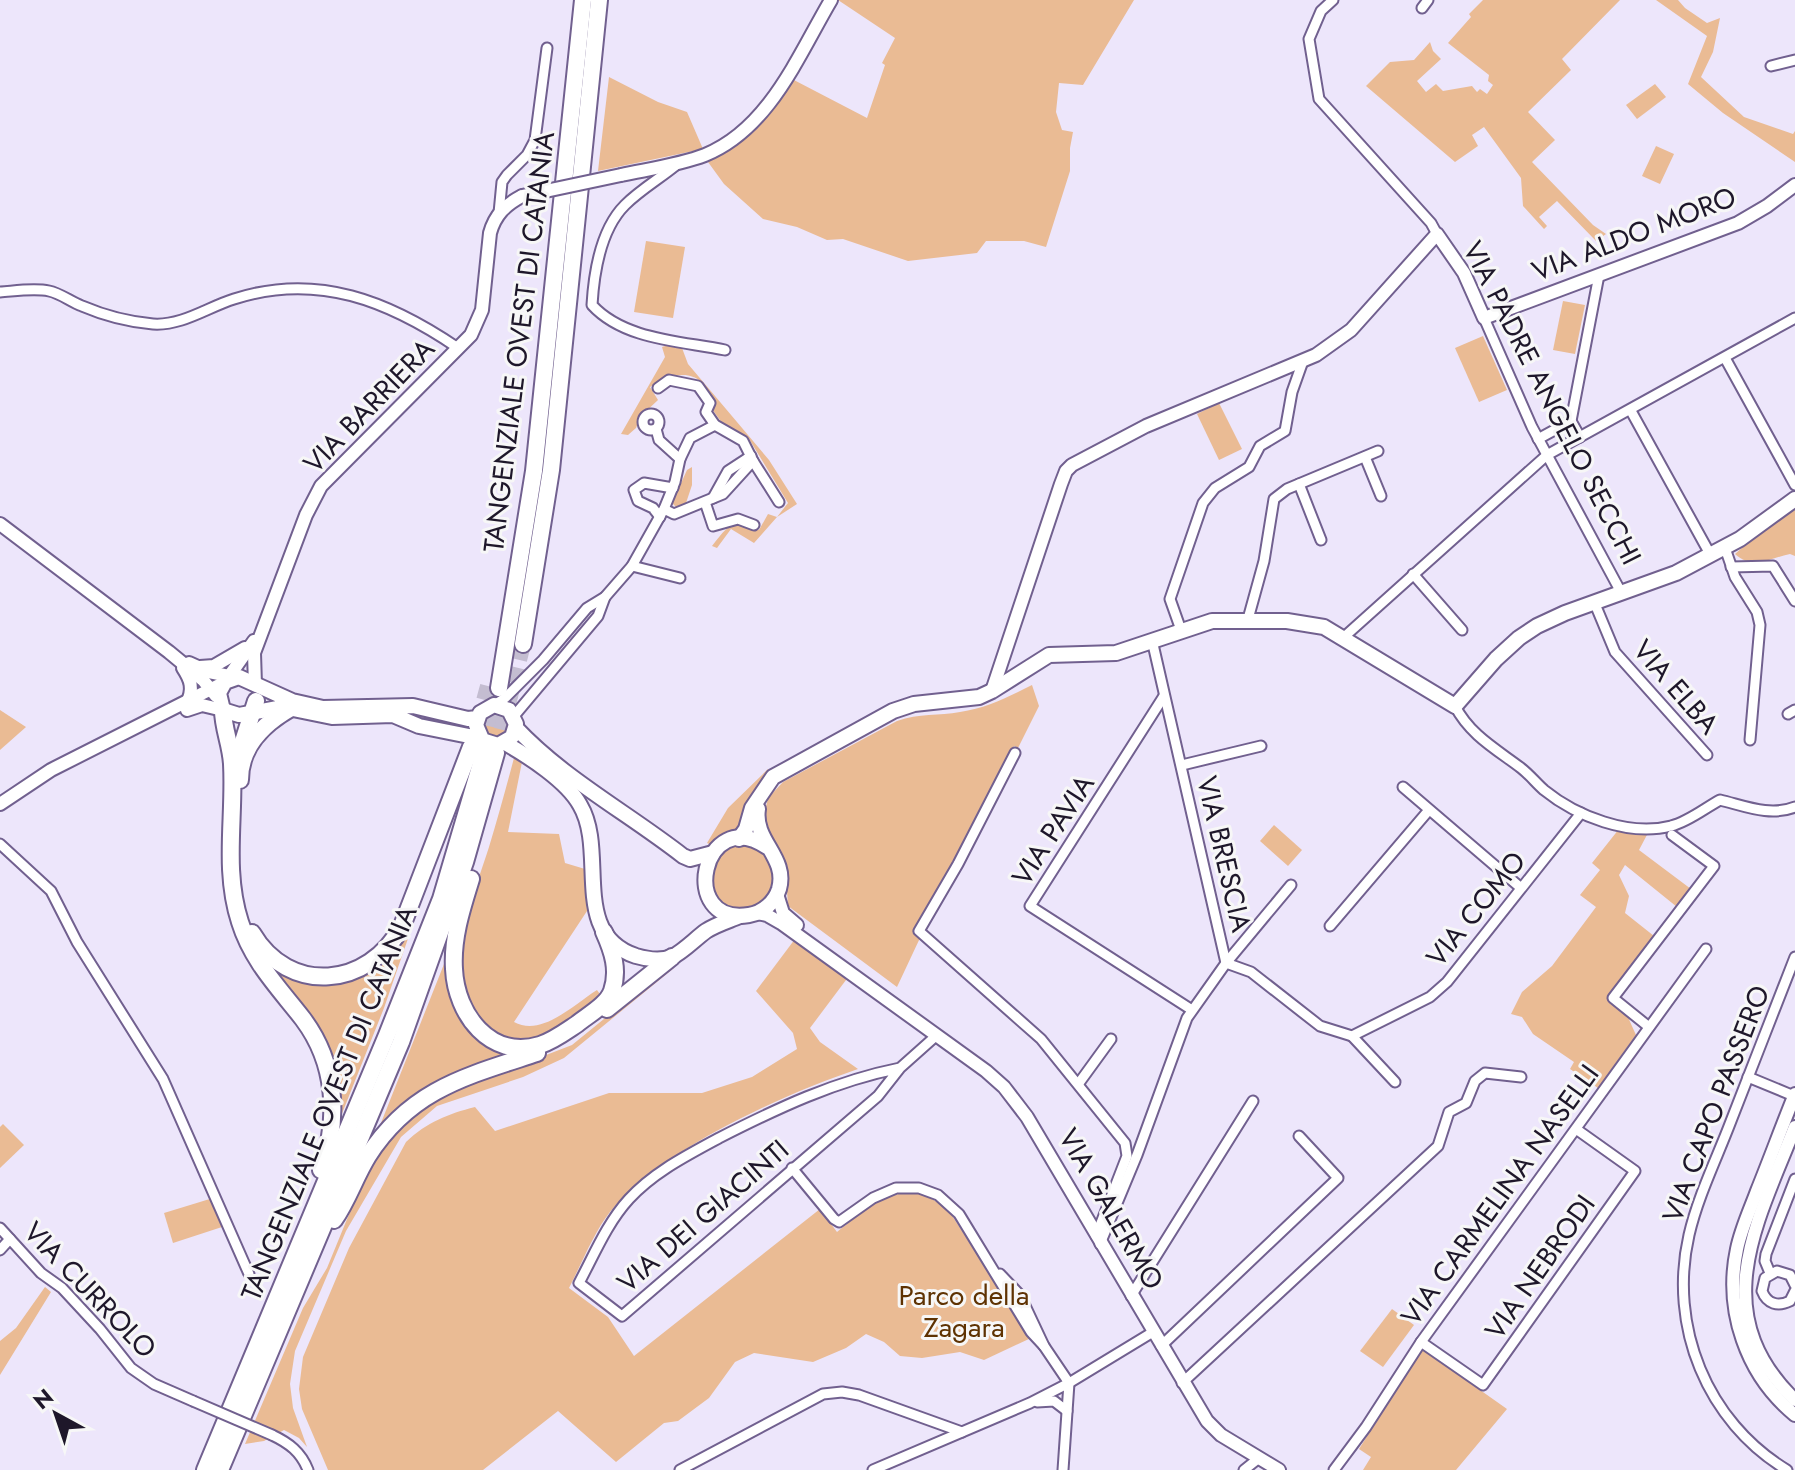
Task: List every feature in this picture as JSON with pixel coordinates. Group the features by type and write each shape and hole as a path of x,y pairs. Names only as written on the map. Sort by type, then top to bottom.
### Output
{"highway":[{"name":"TANGENZIALE OVEST DI CATANIA","path":"493,687 510,624 534,471 583,0"},
{"name":"TANGENZIALE OVEST DI CATANIA","path":"533,650 536,575 551,470 599,0"},
{"path":"255,696 243,738 240,765 238,869 248,923 261,946 281,965 307,975 336,976 368,965 398,935 491,748"},
{"path":"218,707 232,763 230,860 235,905 258,960 309,1028 322,1052 331,1080 333,1103 330,1139 323,1166 251,1340 232,1406"},
{"path":"240,765 259,732 291,708"},
{"name":"TANGENZIALE OVEST DI CATANIA","path":"205,1470 441,899 491,748"},
{"name":"TANGENZIALE OVEST DI CATANIA","path":"220,1470 395,1056 438,944 485,797 491,748"},
{"path":"491,748 454,959 455,986 466,1014 488,1038 511,1047 539,1045 561,1034 610,996 615,979 615,962 604,932"},
{"path":"315,1248 346,1202 369,1155 384,1134 408,1110 427,1095 459,1078 562,1042 672,957"}],"main road":[{"path":"499,213 522,196 681,162 727,144 764,112 831,0"},
{"name":"VIA ALDO MORO","path":"1484,318 1738,223 1795,185"},
{"name":"VIA BARRIERA","path":"261,632 306,515 321,486 471,335 482,310 490,233 499,213"},
{"path":"992,691 1066,471 1083,458 1146,426 1303,361 1351,330 1437,234"},
{"name":"VIA PADRE ANGELO SECCHI","path":"1437,234 1464,273 1484,318"},
{"path":"739,839 760,793 773,777 893,711 914,704 966,700 992,691 1049,655 1109,654 1212,621 1248,619 1317,624 1344,637 1455,706 1466,690 1519,638 1551,619 1676,573 1725,548 1795,499"},
{"path":"0,524 169,652 218,707"},
{"path":"218,707 220,689 261,632"},
{"path":"187,703 218,707 235,715 255,696 254,653 261,632"},
{"path":"197,667 214,666 251,644"},
{"path":"169,652 229,679 249,680 255,696 274,707 332,717 393,715 491,748 559,782 580,804 585,814 592,857 594,906 604,932 620,948 635,956 652,959 672,957 708,930 769,906 781,880 779,865 757,824 760,793"},
{"path":"0,804 39,777 187,703 191,695 191,681 179,662"},
{"path":"255,696 323,708 413,706 468,719 477,718"},
{"path":"491,748 476,729 477,718 484,709 494,705 506,708 531,744 566,772 683,856 690,859 713,853"},
{"path":"161,717 194,707 218,707"},
{"path":"491,748 512,737 515,722"},
{"path":"740,916 719,908 708,895 704,873 713,853 722,845 739,839 756,841 767,847"},
{"path":"777,894 787,918 847,964 876,991"},
{"path":"757,913 774,918 876,991"},
{"name":"VIA GALERMO","path":"876,991 997,1079 1017,1103 1211,1427 1279,1470"},
{"path":"1795,1095 1751,1222 1745,1270 1747,1312 1764,1361 1795,1400"},
{"path":"1795,1127 1737,1248 1734,1270 1737,1321 1747,1352 1778,1399 1795,1415"}],"street":[{"path":"1333,0 1314,24 1309,39 1319,99 1431,223 1437,234"},
{"name":"VIA BARRIERA","path":"499,213 502,182 527,155 535,140 547,48"},
{"path":"1771,66 1795,60"},
{"path":"681,162 640,191 615,217 604,238 592,305 611,320 635,332 725,350"},
{"path":"1580,437 1571,421 1599,275"},
{"path":"0,292 48,290 84,307 153,324 181,320 221,303 263,291 300,287 395,310 458,348"},
{"name":"VIA PADRE ANGELO SECCHI","path":"1484,318 1538,439 1622,594"},
{"path":"1344,637 1547,455 1795,318"},
{"path":"1725,358 1795,485"},
{"path":"1181,630 1170,599 1200,510 1215,488 1249,467 1260,446 1285,431 1292,392 1303,361"},
{"path":"658,388 669,380 698,386 710,403 706,412 715,425 743,441 779,502"},
{"path":"1631,411 1710,554"},
{"path":"1538,439 1571,421"},
{"path":"494,705 533,650 605,597 632,566 662,513 690,438 715,425"},
{"path":"656,429 659,440 680,459"},
{"path":"1248,619 1264,561 1274,499 1299,484 1378,451"},
{"path":"1365,457 1381,496"},
{"path":"673,488 644,483 634,490 638,501 662,513 674,514 723,494 752,459"},
{"path":"1299,484 1321,540"},
{"path":"709,500 713,526 738,519 754,525"},
{"path":"1725,548 1735,577 1757,612 1760,625 1750,740"},
{"path":"632,566 680,578"},
{"path":"1731,567 1773,566 1795,601"},
{"path":"1413,574 1462,630"},
{"path":"515,722 553,668 598,616 605,597"},
{"name":"VIA ELBA","path":"1595,604 1615,652 1707,755"},
{"name":"VIA BRESCIA","path":"1098,1240 1192,1010 1226,963 1152,640"},
{"path":"533,650 553,668"},
{"name":"VIA PAVIA","path":"1164,696 1030,906 1192,1010"},
{"path":"1455,706 1461,719 1545,791 1581,813 1620,826 1674,826 1720,800 1765,811 1784,811 1795,807"},
{"path":"1182,765 1261,746"},
{"path":"1015,753 919,931 1041,1039 1125,1143 1127,1156 1098,1240"},
{"path":"1403,787 1521,888"},
{"path":"1330,926 1429,810"},
{"name":"VIA COMO","path":"1352,1036 1416,1005 1441,989 1581,813"},
{"path":"1649,1027 1613,998 1714,866 1672,835"},
{"path":"0,844 51,891 77,942 163,1079 249,1274"},
{"path":"1291,885 1226,963 1251,972 1320,1026 1352,1036 1395,1082"},
{"name":"VIA CARMELINA NASELLI","path":"1334,1470 1421,1342 1706,949"},
{"name":"VIA CAPO PASSERO","path":"1787,1470 1751,1444 1713,1395 1692,1345 1684,1306 1684,1267 1692,1225 1795,957"},
{"name":"VIA DEI GIACINTI","path":"900,1068 860,1076 821,1090 764,1115 658,1173 626,1202 615,1217 579,1283 622,1316 878,1096 900,1068 937,1035"},
{"path":"1079,1083 1111,1039"},
{"path":"1182,1383 1438,1146 1449,1112 1466,1103 1480,1076 1489,1071 1521,1077"},
{"path":"1748,1077 1795,1095"},
{"path":"1131,1296 1253,1101"},
{"name":"VIA NEBRODI","path":"1421,1342 1483,1385 1635,1171 1576,1129"},
{"path":"1161,1346 1338,1178 1299,1136"},
{"path":"792,1168 839,1222 873,1198 896,1188 919,1188 938,1195 959,1214 992,1267 1024,1302 1044,1346 1069,1383 1063,1470"},
{"path":"1770,1273 1765,1261 1766,1254 1795,1179"},
{"name":"VIA CURROLO","path":"0,1228 90,1318 131,1368 154,1384 272,1435 294,1448 308,1470"},
{"path":"0,1250 10,1239"},
{"path":"1795,1285 1784,1271 1770,1273 1762,1284 1762,1291 1770,1302 1784,1304 1790,1301 1795,1291"},
{"path":"873,1470 1030,1403 1153,1332"},
{"path":"680,1470 823,1394 842,1392 859,1395 962,1432"},
{"path":"1030,1403 1068,1396"},
{"path":"1048,1400 1067,1411"},
{"path":"1244,1470 1259,1458"}],"green space":[{"path":"838,0 1134,0 1083,85 1059,83 1056,112 1062,130 1073,132 1070,171 1046,247 1024,241 986,241 977,253 908,261 843,239 827,240 797,227 763,219 724,184 708,162 758,128 792,79 867,118 885,65 882,63 895,38"},
{"path":"1483,0 1620,0 1562,59 1571,70 1528,112 1555,140 1532,162 1593,225 1606,234 1596,241 1557,201 1539,217 1547,226 1544,229 1523,206 1521,178 1484,127 1472,135 1478,146 1455,162 1366,86 1390,62 1414,60 1430,42 1441,59 1417,81 1426,92 1436,84 1443,91 1472,86 1477,92 1480,89 1487,94 1493,85 1488,81 1489,75 1448,43"},
{"path":"1656,0 1678,0 1707,23 1720,18 1713,52 1701,77 1744,117 1793,134 1795,131 1795,162 1723,113 1688,84 1707,36"},
{"path":"609,77 658,102 687,112 703,149 598,171"},
{"path":"1655,84 1666,97 1637,119 1626,105"},
{"path":"1656,146 1674,154 1660,184 1642,176"},
{"path":"646,241 685,247 673,318 634,312"},
{"path":"1563,301 1585,305 1575,354 1553,350"},
{"path":"1483,336 1507,390 1479,402 1455,348"},
{"path":"675,343 682,348 688,364 769,460 797,504 777,517 788,503 749,439 722,423 712,409 714,405 709,393 696,378 679,375 650,387 658,400 641,416 636,428 628,435 621,434 665,357 662,347"},
{"path":"1219,403 1242,449 1219,460 1197,414"},
{"path":"692,467 692,485 685,506 677,508 672,503 687,470"},
{"path":"1795,506 1795,556 1790,554 1755,563 1735,554 1783,512"},
{"path":"768,514 777,517 754,543 731,529 717,548 712,546 731,526 742,525 759,530"},
{"path":"1032,685 1039,706 913,930 920,938 897,987 788,906 785,863 767,833 764,815 768,798 783,782 897,721 979,708"},
{"path":"0,710 26,727 0,750"},
{"path":"492,714 500,714 507,725 500,736 492,736 485,729 485,721"},
{"path":"514,758 522,762 508,832 559,834 565,863 585,869 587,911 514,1022 525,1026 546,1022 597,990 602,997 549,1033 520,1040 490,1029 473,1011 464,990 461,967 467,917"},
{"path":"768,769 750,796 739,832 723,836 711,845 707,843 728,808"},
{"path":"1274,825 1302,850 1288,866 1260,841"},
{"path":"1619,829 1649,831 1639,850 1691,889 1677,907 1625,865 1619,875 1629,896 1625,913 1654,936 1608,996 1608,1000 1627,1015 1636,1035 1598,1088 1570,1069 1574,1062 1533,1034 1522,1017 1511,1014 1522,992 1552,966 1596,907 1580,895 1600,870 1592,863"},
{"path":"738,843 764,851 775,870 772,892 757,908 736,911 713,897 711,860 718,852"},
{"path":"440,846 384,1008 341,1116 340,1099 267,962 344,981 374,968 396,949"},
{"name":"Parco della Zagara","path":"795,939 849,976 810,1028 820,1042 858,1069 760,1109 690,1146 659,1167 632,1189 604,1220 569,1288 608,1317 634,1356 820,1209 837,1232 865,1210 892,1196 921,1194 936,1201 951,1214 1031,1338 984,1360 960,1352 922,1358 900,1356 884,1342 866,1334 846,1348 813,1362 754,1353 735,1362 709,1398 678,1421 664,1423 616,1462 558,1411 483,1470 328,1470 302,1409 299,1389 303,1357 349,1248 406,1142 438,1120 475,1107 495,1131 609,1093 702,1093 752,1077 797,1049 793,1033 756,991"},
{"path":"446,959 456,1011 467,1029 479,1039 511,1054 445,1077 415,1097 379,1128"},
{"path":"669,966 674,968 564,1058 523,1077 437,1106 401,1137 346,1231 295,1351 290,1384 293,1408 307,1447 299,1438 284,1430 264,1441 245,1444 303,1308 327,1268 361,1185 384,1145 408,1118 440,1096 572,1045"},
{"path":"3,1124 24,1145 0,1168 0,1127"},
{"path":"213,1198 222,1227 173,1243 164,1213"},
{"path":"45,1287 51,1292 0,1375 0,1341 16,1328"},
{"path":"1392,1309 1414,1325 1383,1367 1360,1351"},
{"path":"1422,1349 1507,1409 1456,1470 1363,1470 1371,1457 1359,1449"}],"tunnel":[{"path":"496,753 523,644"},
{"path":"478,723 488,686"},
{"path":"485,750 499,688"}]}
